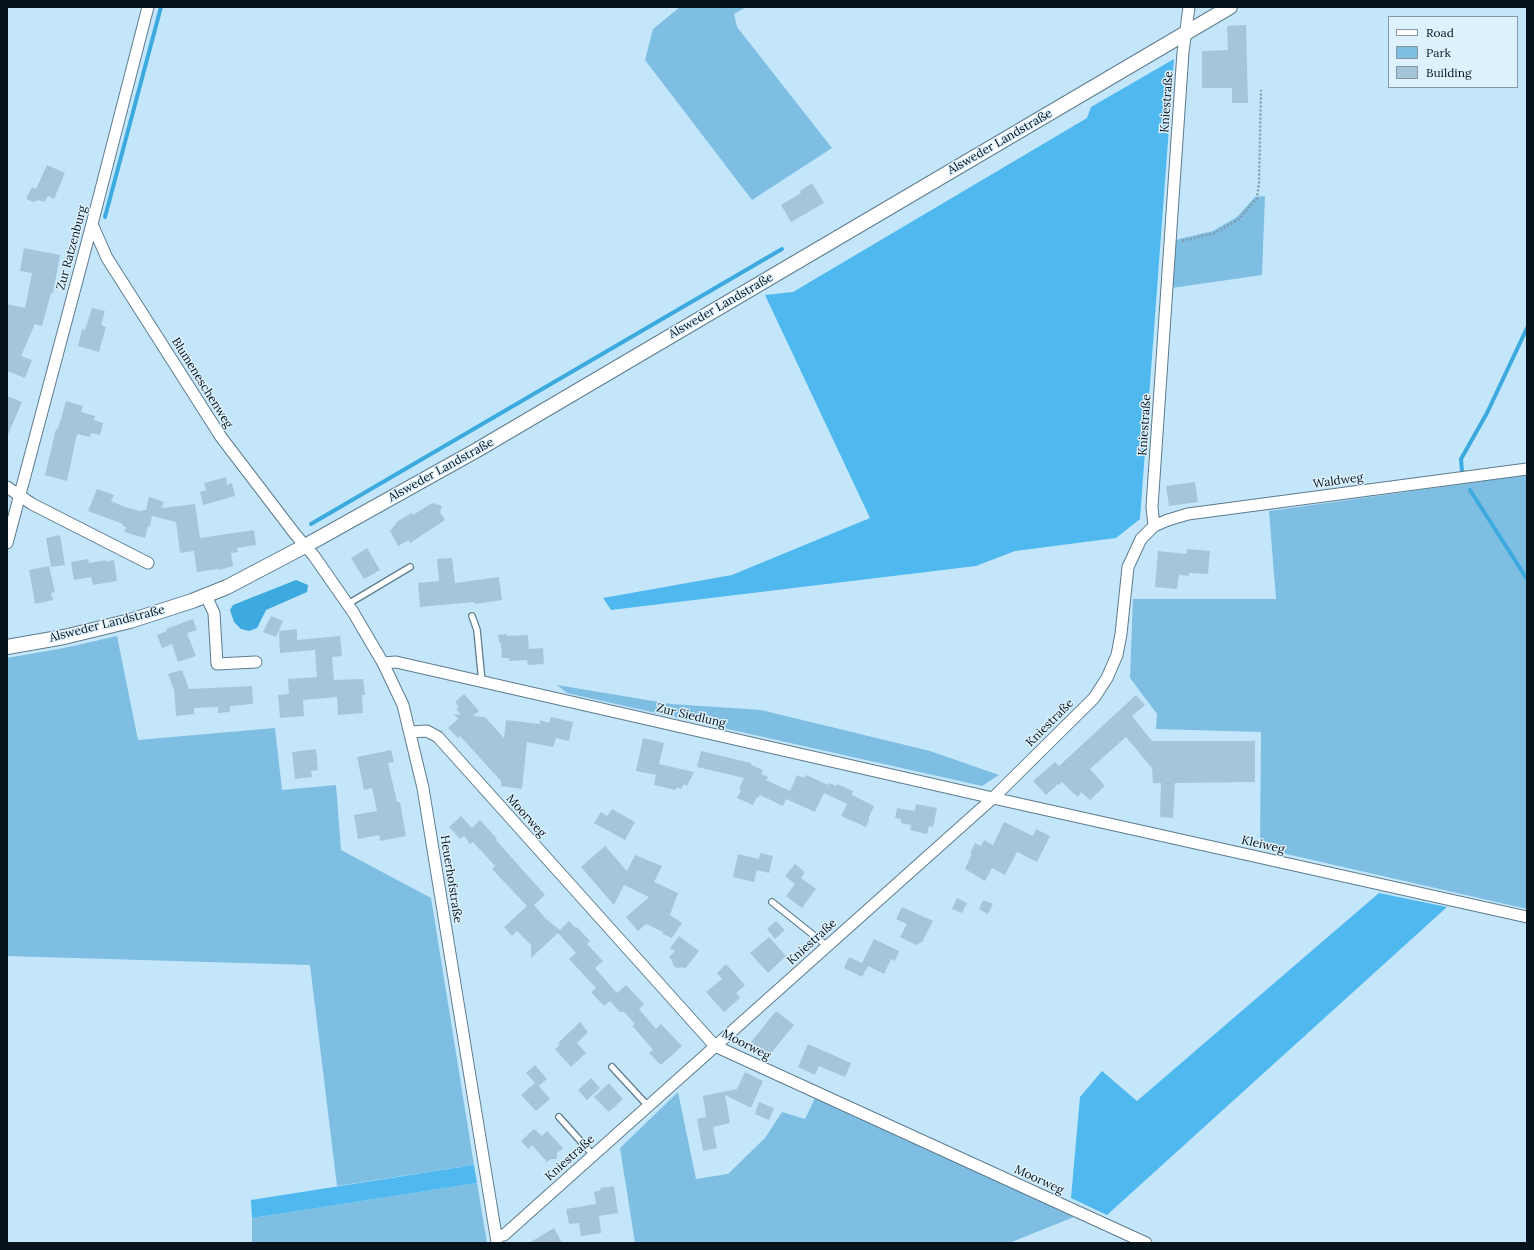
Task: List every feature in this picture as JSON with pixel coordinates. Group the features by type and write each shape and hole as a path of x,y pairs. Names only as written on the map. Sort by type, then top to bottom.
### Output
{"street":[{"name":"Zur Ratzenburg","path":"7,543 148,7"},
{"name":"Kniestraße","path":"497,1240 993,798 1094,698 1107,678 1117,655 1121,634 1128,566 1141,539 1154,526 1152,507 1185,33 1189,7"},
{"name":"Alsweder Landstraße","path":"7,647 64,637 130,621 206,596 227,587 306,546 484,446 1230,7"},
{"name":"Blumeneschenweg","path":"92,224 107,258 221,437 294,534 306,546"},
{"name":"Waldweg","path":"1154,526 1188,514 1527,469"},
{"path":"7,487 32,504 148,563"},
{"name":"Heuerhofstraße","path":"306,546 348,604 383,663 403,705 423,788 497,1240"},
{"path":"206,596 214,613 217,664 256,662"},
{"name":"Zur Siedlung","path":"383,663 396,662 993,798"},
{"name":"Moorweg","path":"410,732 427,731 438,737 715,1046 1146,1243"},
{"name":"Kleiweg","path":"993,798 1527,917"}],"lane":[{"path":"348,604 410,566"},
{"path":"472,616 477,630 482,682"},
{"path":"772,902 827,946"},
{"path":"612,1067 648,1106"},
{"path":"559,1117 593,1155"}],"path":[{"path":"1170,244 1215,233 1239,219 1257,198 1260,183 1261,90"}],"green space":[{"path":"680,7 746,7 734,14 737,27 832,148 752,200 645,60 653,29"},
{"path":"1265,196 1262,275 1172,288 1175,240 1213,231 1237,217 1255,197"},
{"path":"1527,475 1527,909 1260,848 1261,732 1156,729 1157,714 1130,678 1133,599 1276,599 1269,511"},
{"path":"117,636 138,740 275,728 282,790 336,785 341,850 431,898 474,1165 337,1186 310,965 7,956 7,658 64,648"},
{"path":"557,685 671,704 761,710 930,751 999,775 982,786 567,693"},
{"path":"678,1092 696,1179 728,1174 765,1138 782,1112 805,1119 816,1096 1074,1217 1009,1243 635,1243 620,1148"},
{"path":"477,1183 487,1243 252,1243 252,1218"}],"shaded area":[{"path":"1174,59 1140,519 1116,538 1015,551 976,566 611,610 603,598 732,575 870,518 765,295 793,292 1087,118 1091,107"},
{"path":"296,580 308,585 307,592 266,610 257,628 249,631 241,629 234,622 230,610 233,605"},
{"path":"1379,893 1447,907 1107,1215 1071,1198 1080,1097 1102,1071 1137,1101"},
{"path":"474,1165 477,1183 252,1218 251,1200"}],"building":[{"path":"1246,25 1248,103 1232,103 1232,88 1202,88 1202,51 1228,50 1227,26"},
{"path":"47,165 65,173 54,199 48,196 44,202 39,200 34,202 26,199 32,187 36,189"},
{"path":"812,183 824,203 791,222 781,205 801,193 800,191"},
{"path":"24,248 60,255 53,293 51,293 42,326 35,324 21,356 32,360 25,378 7,371 7,304 25,308 32,273 20,271"},
{"path":"92,308 105,311 101,325 106,327 99,352 78,346 82,329 85,330"},
{"path":"7,396 22,402 7,437"},
{"path":"66,401 83,406 81,412 95,416 94,420 103,423 100,435 91,433 90,437 77,434 67,481 45,475 56,429 58,429"},
{"path":"226,477 227,485 232,483 235,496 203,505 200,492 206,490 204,483"},
{"path":"1195,482 1198,502 1169,506 1166,486"},
{"path":"97,489 114,495 111,501 140,511 146,510 149,497 164,502 162,508 195,504 200,538 254,530 256,545 237,548 238,552 231,553 233,566 219,570 197,572 194,551 180,553 176,522 152,516 150,527 148,526 145,538 124,532 126,527 123,526 123,524 88,511"},
{"path":"432,503 442,506 440,512 445,520 410,543 409,540 398,546 390,531 398,521 412,513 413,515"},
{"path":"60,535 65,565 51,567 46,538"},
{"path":"367,548 380,570 364,579 351,558"},
{"path":"1187,549 1210,551 1208,574 1189,573 1189,576 1179,575 1177,589 1155,587 1158,551 1187,554"},
{"path":"452,558 455,583 499,577 502,600 475,604 474,602 420,607 418,583 439,581 437,559"},
{"path":"88,559 89,563 114,560 117,581 93,585 91,577 74,580 71,562"},
{"path":"49,566 55,592 51,593 53,600 35,604 29,570"},
{"path":"271,616 283,621 276,637 263,632"},
{"path":"193,619 197,630 187,633 196,656 178,662 172,644 162,648 157,635 167,631 166,629"},
{"path":"297,629 297,640 340,636 342,656 332,657 334,680 363,679 365,695 362,695 363,713 338,715 337,697 303,700 304,716 280,718 278,695 289,694 288,679 317,677 315,650 280,653 279,631"},
{"path":"505,634 508,636 528,635 529,649 543,648 544,664 528,665 527,660 509,661 509,658 502,658 501,644 499,642 498,635"},
{"path":"182,670 189,689 252,686 253,704 230,706 230,712 218,713 218,707 194,708 194,714 176,716 174,690 168,674"},
{"path":"464,694 479,711 473,716 485,717 504,738 506,720 540,724 540,720 549,723 551,717 573,722 569,741 556,738 553,747 527,742 522,789 501,786 501,781 460,736 458,738 448,728 458,719 454,714 461,715 456,709 459,707 455,702"},
{"path":"1136,695 1145,705 1132,716 1152,741 1255,741 1255,782 1175,783 1173,818 1160,817 1161,783 1153,783 1152,768 1126,737 1090,769 1105,786 1090,800 1081,792 1078,797 1062,782 1046,795 1033,781 1055,762 1059,766"},
{"path":"643,738 664,743 659,764 694,772 687,786 684,784 681,789 677,787 676,790 654,785 656,775 636,771"},
{"path":"316,749 318,770 311,771 312,777 295,779 292,752"},
{"path":"391,750 394,762 388,763 397,802 400,802 406,836 380,841 379,835 358,839 354,815 377,811 372,788 364,790 357,757"},
{"path":"701,751 751,763 751,765 763,770 761,774 768,777 766,780 790,791 797,775 804,778 806,775 828,785 829,783 836,786 837,784 853,791 852,795 874,806 866,827 841,816 847,804 824,793 815,812 786,799 783,806 760,795 758,798 757,797 753,805 737,798 744,778 697,767"},
{"path":"916,804 937,808 933,827 929,826 927,834 910,830 911,825 901,823 901,819 895,818 897,808 915,811"},
{"path":"612,809 635,822 625,840 594,823 601,812 607,816"},
{"path":"461,816 472,828 480,820 545,895 534,905 546,919 560,930 569,921 576,928 577,927 590,941 587,944 603,961 595,968 617,993 626,985 644,1004 639,1009 656,1029 661,1024 682,1046 661,1065 649,1053 653,1050 632,1026 635,1024 624,1012 620,1012 610,1001 604,1006 591,992 596,988 569,959 576,953 558,933 531,958 531,945 517,931 512,936 504,927 527,906 492,869 495,866 473,842 470,844 464,836 460,839 449,827"},
{"path":"1004,822 1033,836 1036,829 1050,836 1037,862 1017,852 1005,875 992,868 985,881 965,869 972,853 970,853 975,843 981,846 984,840 993,845"},
{"path":"605,846 627,871 635,855 662,866 654,882 678,893 670,915 682,923 672,938 662,934 663,932 646,924 638,931 626,917 649,897 624,885 614,905 581,867"},
{"path":"760,853 773,856 769,873 757,870 754,882 733,877 738,854 759,859"},
{"path":"795,864 805,872 801,878 816,889 802,908 786,896 795,884 785,876"},
{"path":"957,898 967,903 962,913 952,909"},
{"path":"983,900 993,904 988,914 979,909"},
{"path":"902,907 933,921 922,942 916,945 900,937 907,924 896,919"},
{"path":"776,921 785,930 775,939 767,929"},
{"path":"679,936 699,951 685,969 682,967 677,968 673,965 672,960 669,957 675,951 670,948"},
{"path":"769,937 786,956 768,973 750,953"},
{"path":"874,939 899,951 895,961 891,959 884,974 868,966 862,977 844,968 849,957 862,963"},
{"path":"726,964 745,985 736,993 740,998 724,1012 706,992 722,979 717,973"},
{"path":"776,1011 794,1025 768,1057 751,1042"},
{"path":"580,1022 588,1032 577,1043 586,1053 571,1067 555,1049 560,1045 558,1043"},
{"path":"808,1044 851,1063 845,1077 819,1066 815,1075 798,1067"},
{"path":"535,1065 547,1079 539,1086 550,1099 536,1111 521,1095 535,1083 526,1073"},
{"path":"745,1072 763,1081 751,1108 725,1095 730,1123 713,1127 717,1148 703,1151 697,1119 706,1117 703,1096 737,1089"},
{"path":"591,1078 600,1088 587,1100 578,1090"},
{"path":"609,1083 623,1099 609,1112 594,1097"},
{"path":"759,1102 774,1108 769,1120 755,1114"},
{"path":"534,1129 542,1136 547,1131 563,1148 557,1153 557,1159 551,1159 547,1162 532,1145 528,1149 521,1141"},
{"path":"614,1186 618,1213 599,1216 601,1233 581,1236 579,1223 569,1224 566,1209 596,1204 594,1192 601,1190 600,1188"},
{"path":"554,1228 562,1243 529,1243"}],"waterway":[{"path":"105,217 161,7"},
{"path":"311,524 782,249"},
{"path":"1462,471 1461,459 1487,413 1527,328"},
{"path":"1470,490 1527,579"}]}
